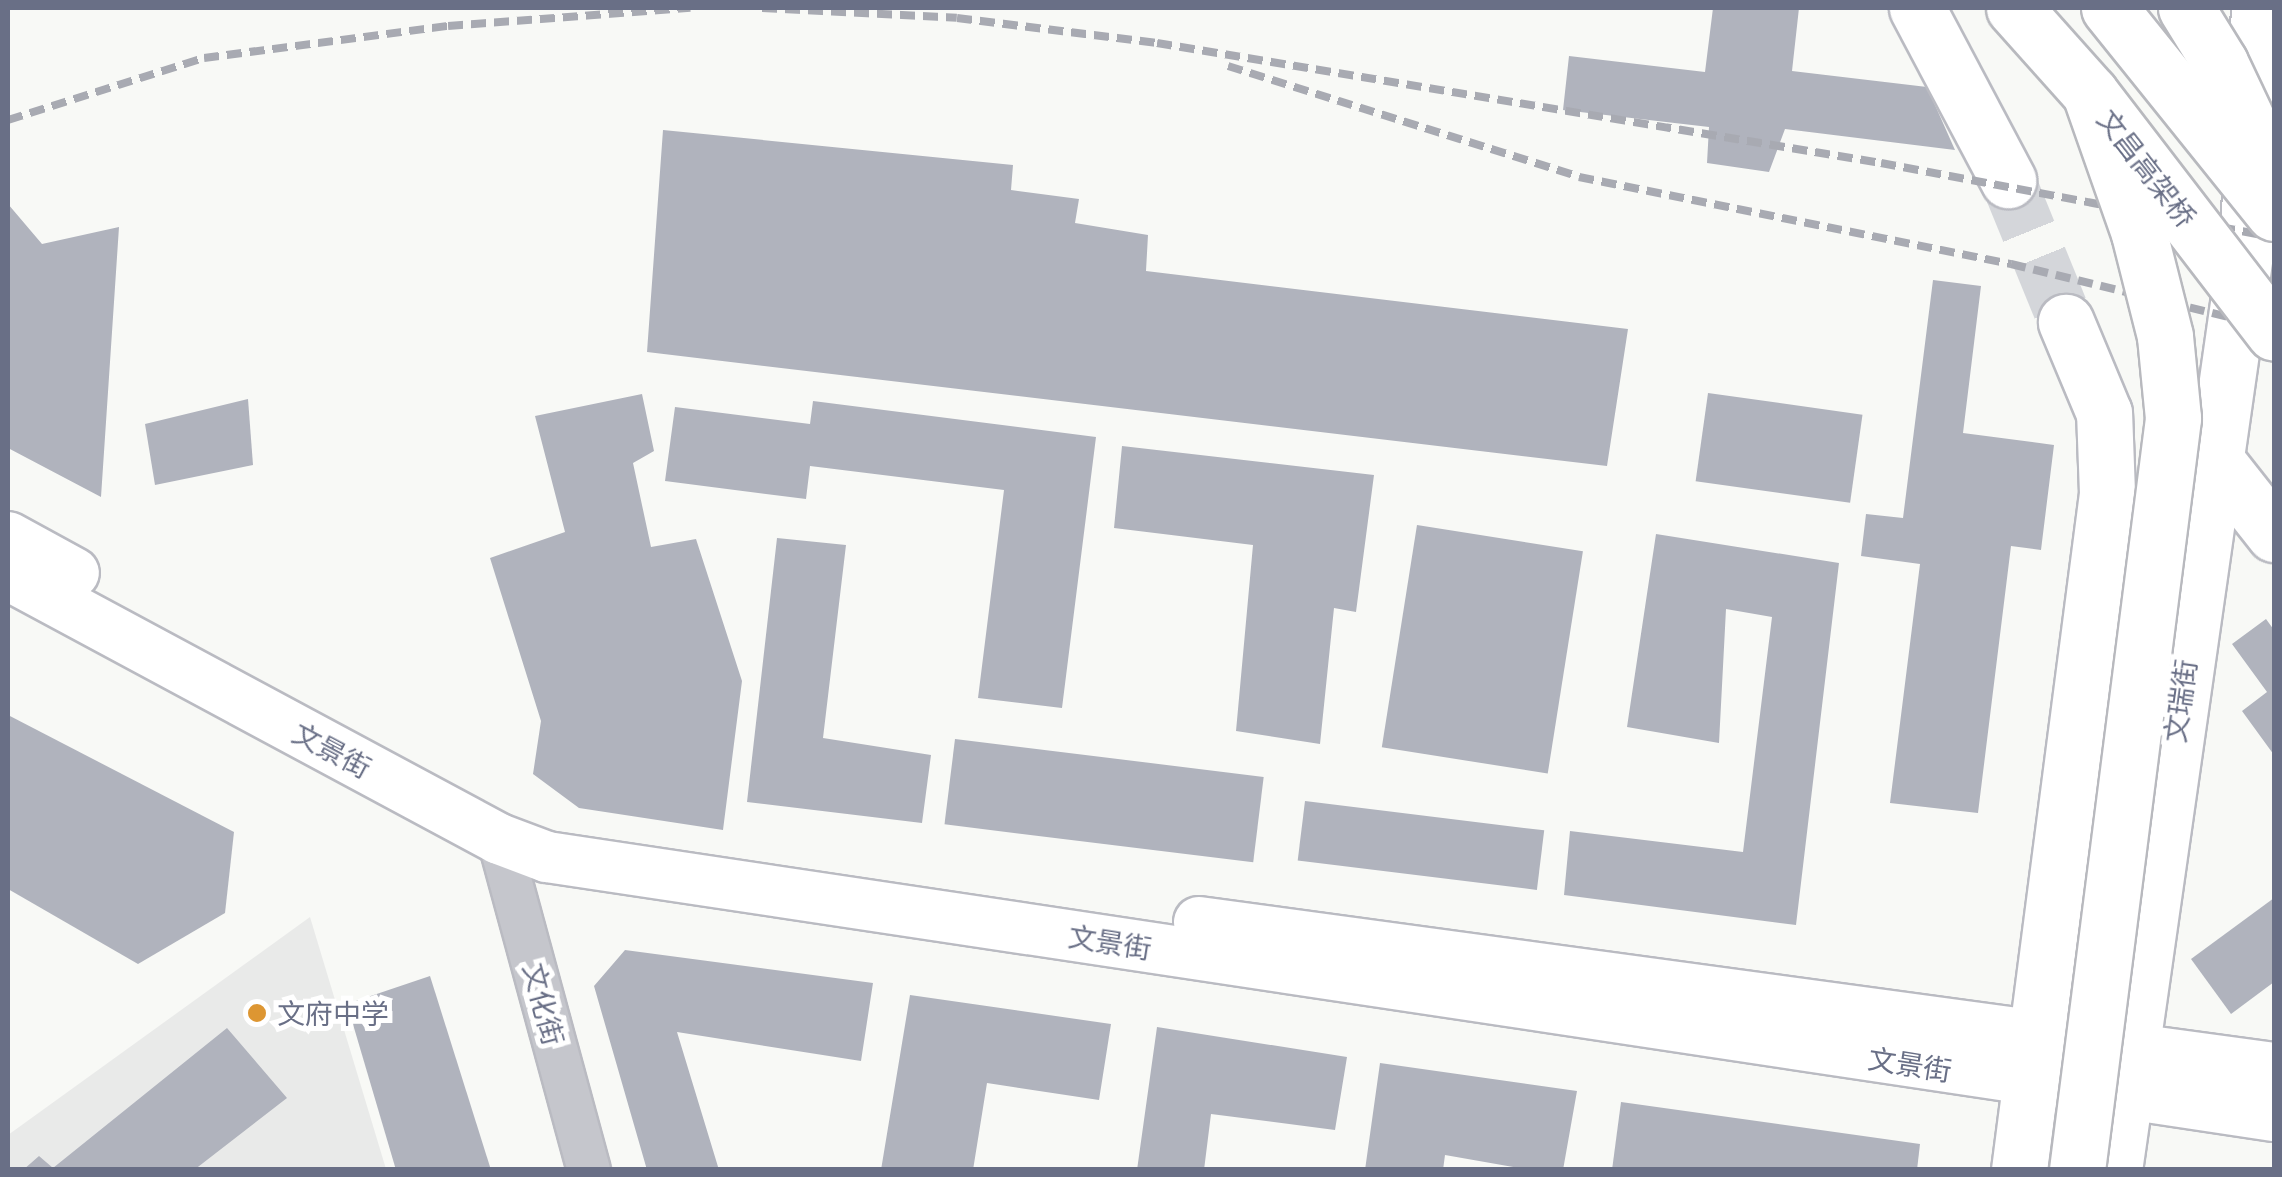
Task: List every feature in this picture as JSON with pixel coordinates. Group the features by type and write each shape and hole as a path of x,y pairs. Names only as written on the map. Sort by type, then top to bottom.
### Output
{"highway":[{"path":"1917,8 2008,180"},
{"name":"文昌高架桥","path":"2014,8 2090,93 2274,333"},
{"path":"2109,8 2261,223"},
{"path":"2186,8 2220,64 2274,177"},
{"name":"文瑞街","path":"2114,1170 2214,458 2261,223 2265,51"},
{"path":"2077,1170 2173,418 2166,336 2139,233 2090,93"},
{"path":"2019,1170 2107,492 2104,413 2066,322"},
{"path":"2214,458 2274,534"}],"main road":[{"name":"文景街","path":"8,538 455,777 554,825 2032,1058"},
{"name":"文景街","path":"8,575 498,839 547,857 2130,1071 2274,1068"},
{"name":"文景街","path":"2130,1071 2274,1116"}],"street":[{"name":"文化街","path":"498,839 588,1170"}],"shaded area":[{"name":"文府中学","path":"310,917 386,1169 8,1170 8,1135"}],"building":[{"path":"1713,8 1799,8 1792,71 1927,87 1955,150 1785,129 1769,172 1707,163 1709,127 1563,110 1569,56 1705,72"},
{"path":"663,130 1013,165 1011,190 1079,199 1075,223 1148,235 1146,271 1628,329 1607,466 647,352"},
{"path":"8,204 42,244 119,227 101,497 8,448"},
{"path":"1933,280 1981,286 1963,433 2054,445 2041,550 2011,546 1978,813 1890,803 1920,564 1861,556 1866,514 1903,518"},
{"path":"1708,393 1862,415 1850,503 1696,481"},
{"path":"642,394 654,451 633,463 651,547 696,539 742,681 723,830 579,808 533,774 541,721 490,558 565,532 535,416"},
{"path":"248,399 253,465 155,485 145,424"},
{"path":"813,401 1096,437 1062,708 978,698 1004,490 810,466 806,499 665,481 675,407 810,424"},
{"path":"1122,446 1374,475 1356,612 1334,608 1320,744 1236,731 1253,545 1114,528"},
{"path":"1417,525 1583,551 1548,774 1382,747"},
{"path":"1656,534 1839,563 1796,925 1564,895 1570,831 1743,852 1772,617 1726,609 1719,743 1627,727"},
{"path":"777,538 846,545 823,738 931,755 922,823 747,802"},
{"path":"2266,619 2274,630 2274,755 2242,711 2267,692 2232,644"},
{"path":"8,715 234,832 225,913 138,964 8,889"},
{"path":"955,739 1264,777 1253,862 945,824"},
{"path":"1305,801 1544,830 1537,890 1298,861"},
{"path":"2274,898 2274,982 2231,1014 2191,959"},
{"path":"625,950 873,983 861,1061 677,1032 719,1170 647,1170 594,986"},
{"path":"430,976 491,1170 396,1170 347,1004"},
{"path":"910,995 1111,1024 1099,1100 987,1083 973,1170 881,1170"},
{"path":"1157,1027 1347,1057 1335,1130 1211,1114 1204,1170 1137,1170"},
{"path":"227,1028 287,1098 194,1170 23,1170 39,1156 53,1168"},
{"path":"1380,1063 1577,1091 1563,1170 1531,1170 1445,1155 1443,1170 1365,1170"},
{"path":"1621,1102 1920,1144 1917,1170 1612,1170"}],"tunnel":[{"path":"2008,180 2066,322"}],"railway":[{"path":"8,120 204,58 448,26 690,8"},
{"path":"762,8 957,18 1157,43 1881,163 2274,237"},
{"path":"1228,66 1579,177 2011,264 2274,328"}],"place":[{"name":"文府中学","path":"257,1013"}]}
